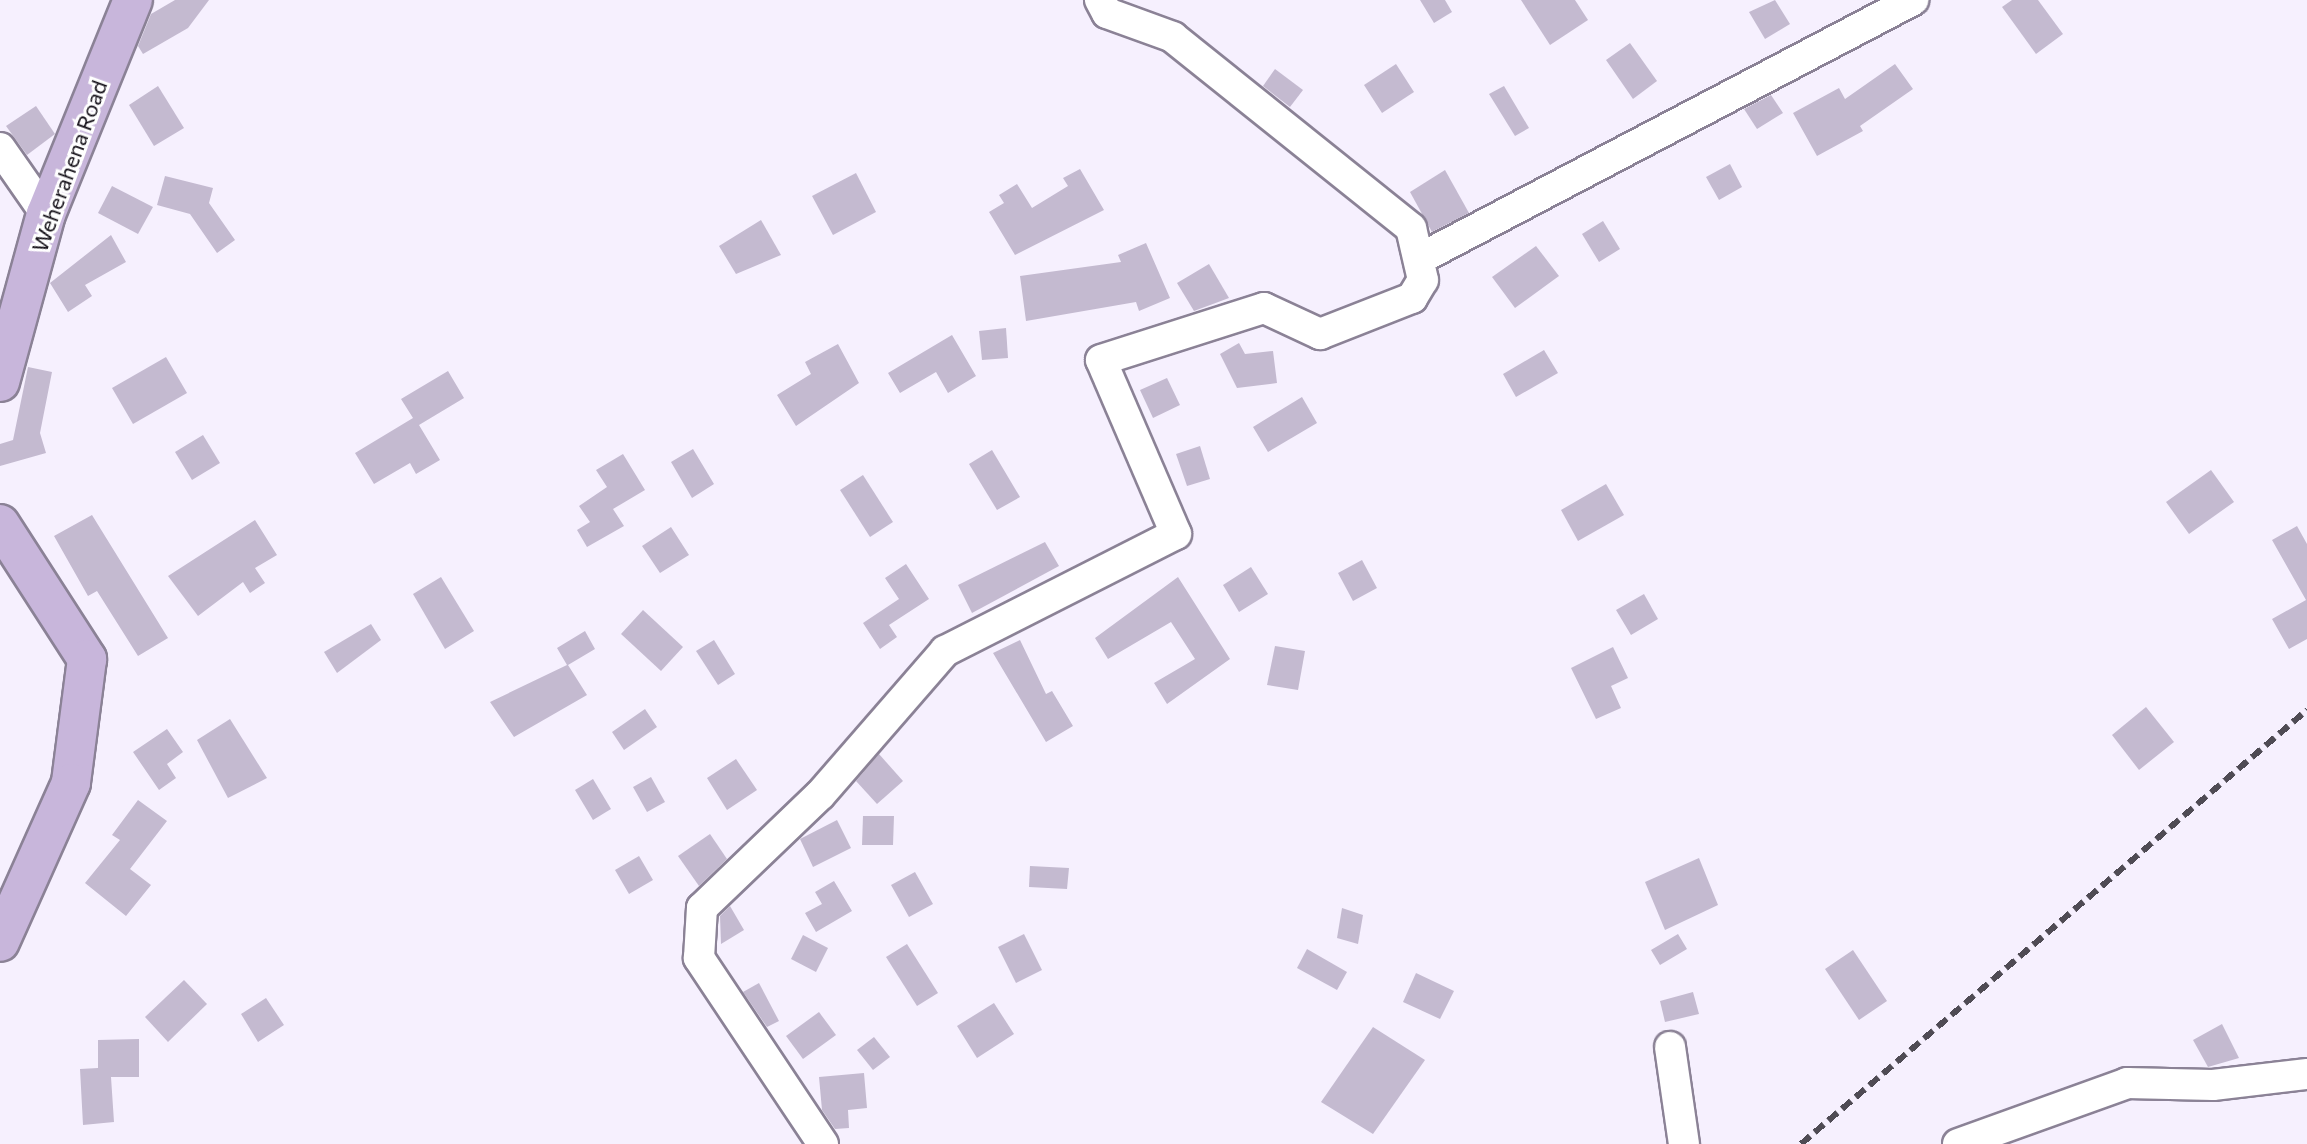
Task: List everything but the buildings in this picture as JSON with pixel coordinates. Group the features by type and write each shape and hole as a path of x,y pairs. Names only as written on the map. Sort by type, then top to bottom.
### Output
{"main road":[{"name":"Weherahena Road","path":"0,382 46,214 133,0"},
{"path":"0,524 87,659 71,783 0,942"}],"street":[{"path":"823,1144 699,958 702,908 820,795 945,651 1176,534 1101,360 1264,308 1320,334 1412,298 1423,280 1421,258 1411,228 1173,37 1107,13 1100,0"},
{"path":"1421,258 1913,0"},
{"path":"0,148 46,214"},
{"path":"1670,1047 1684,1144"},
{"path":"1958,1144 2127,1083 2213,1085 2307,1074"}],"railway":[{"path":"1801,1144 2307,710"}]}
